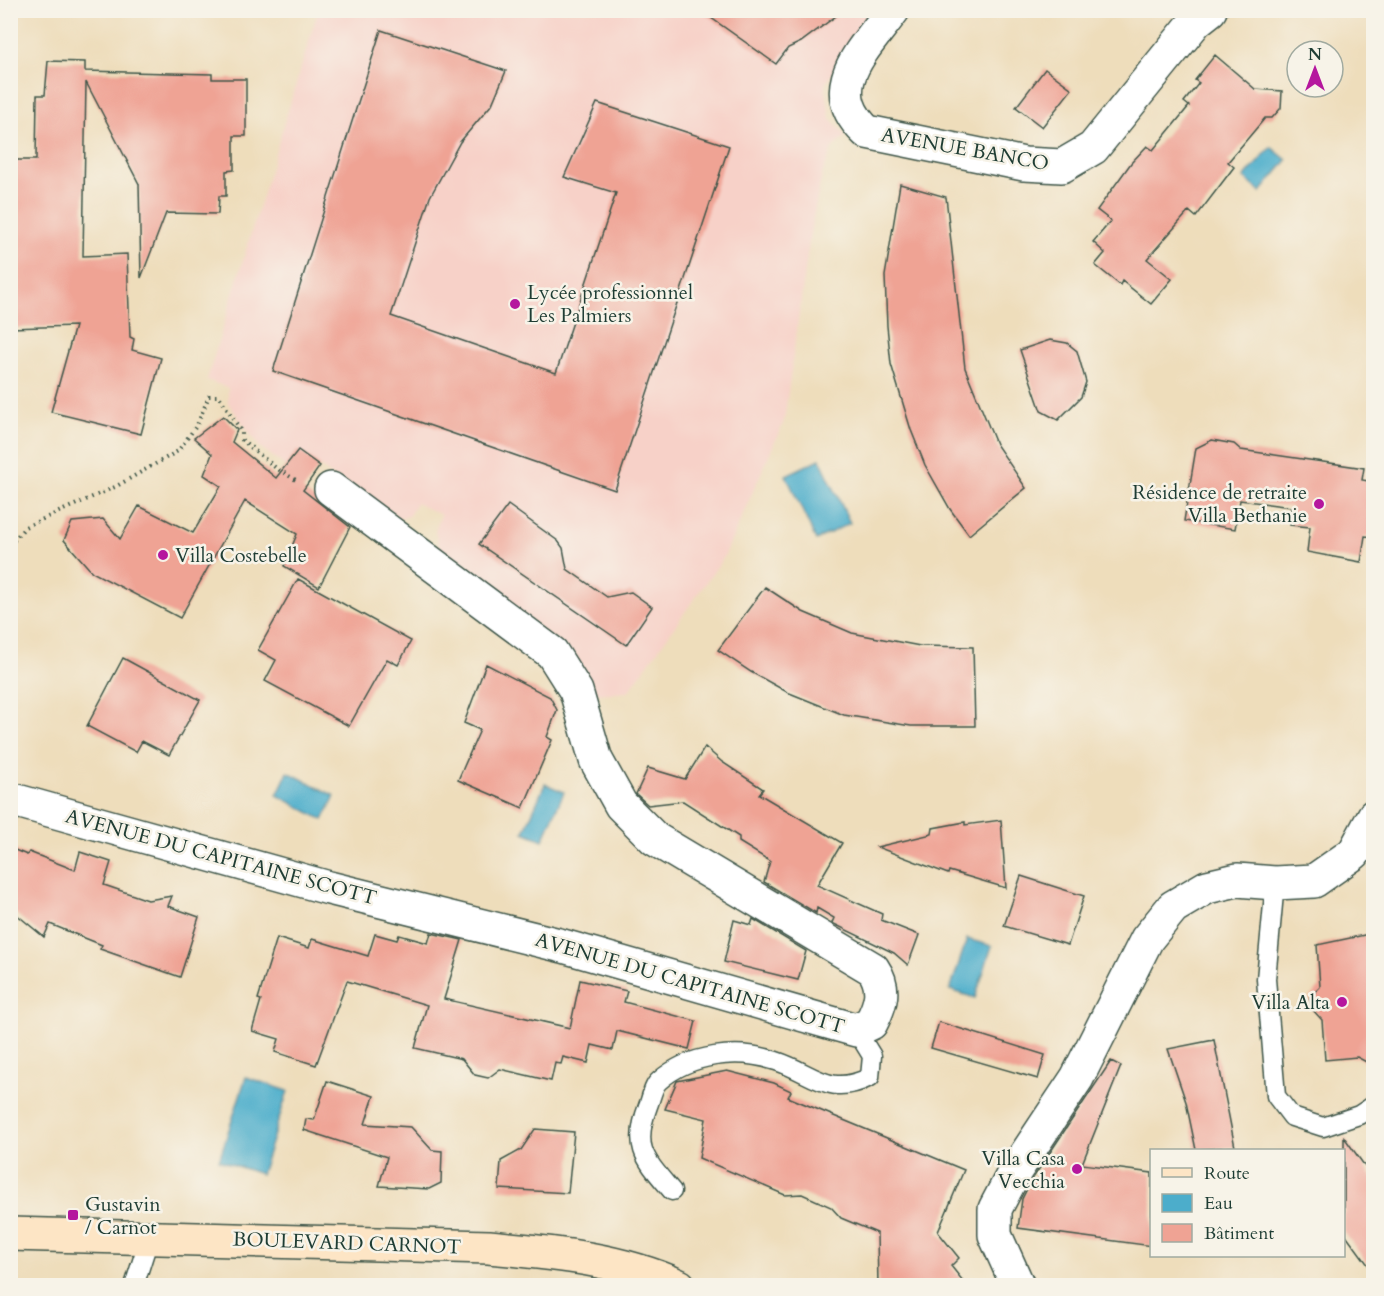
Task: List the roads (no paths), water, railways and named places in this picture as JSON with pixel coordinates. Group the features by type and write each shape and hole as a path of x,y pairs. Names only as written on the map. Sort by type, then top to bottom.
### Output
{"main road":[{"name":"BOULEVARD CARNOT","path":"10,1234 333,1242 552,1253 606,1263 663,1278 679,1286"}],"street":[{"name":"AVENUE BANCO","path":"892,10 853,64 844,95 851,117 867,132 1024,164 1062,166 1093,148 1196,21 1210,10"},
{"name":"AVENUE DU CAPITAINE SCOTT","path":"10,799 329,888 563,946 856,1029 871,1023 878,1010 882,992 880,980 873,969 655,839 621,805 597,760 576,691 552,653 331,489"},
{"path":"1017,1286 995,1235 995,1209 1015,1171 1077,1078 1147,939 1173,907 1207,887 1237,880 1275,883 1314,881 1354,854 1374,816"}],"lane":[{"path":"1275,883 1266,979 1276,1096 1292,1117 1323,1127 1359,1116 1374,1105"},
{"path":"672,1191 645,1159 639,1130 657,1082 689,1061 733,1054 776,1060 828,1086 852,1086 870,1077 872,1056 856,1029"},
{"path":"134,1286 149,1239"}],"water":[{"path":"1271,147 1287,160 1261,192 1244,178"},
{"path":"820,459 850,523 816,540 786,475"},
{"path":"288,772 335,796 323,820 277,795"},
{"path":"545,784 564,792 543,840 524,832"},
{"path":"967,939 992,946 975,998 950,990"},
{"path":"246,1077 288,1091 261,1174 219,1160"}],"place":[{"name":"Lycée professionnel Les Palmiers","path":"515,304"},
{"name":"Résidence de retraite Villa Bethanie","path":"1319,504"},
{"name":"Villa Costebelle","path":"163,555"},
{"name":"Villa Alta","path":"1342,1002"},
{"name":"Villa Casa Vecchia","path":"1077,1169"},
{"name":"Gustavin / Carnot","path":"73,1215"}]}
